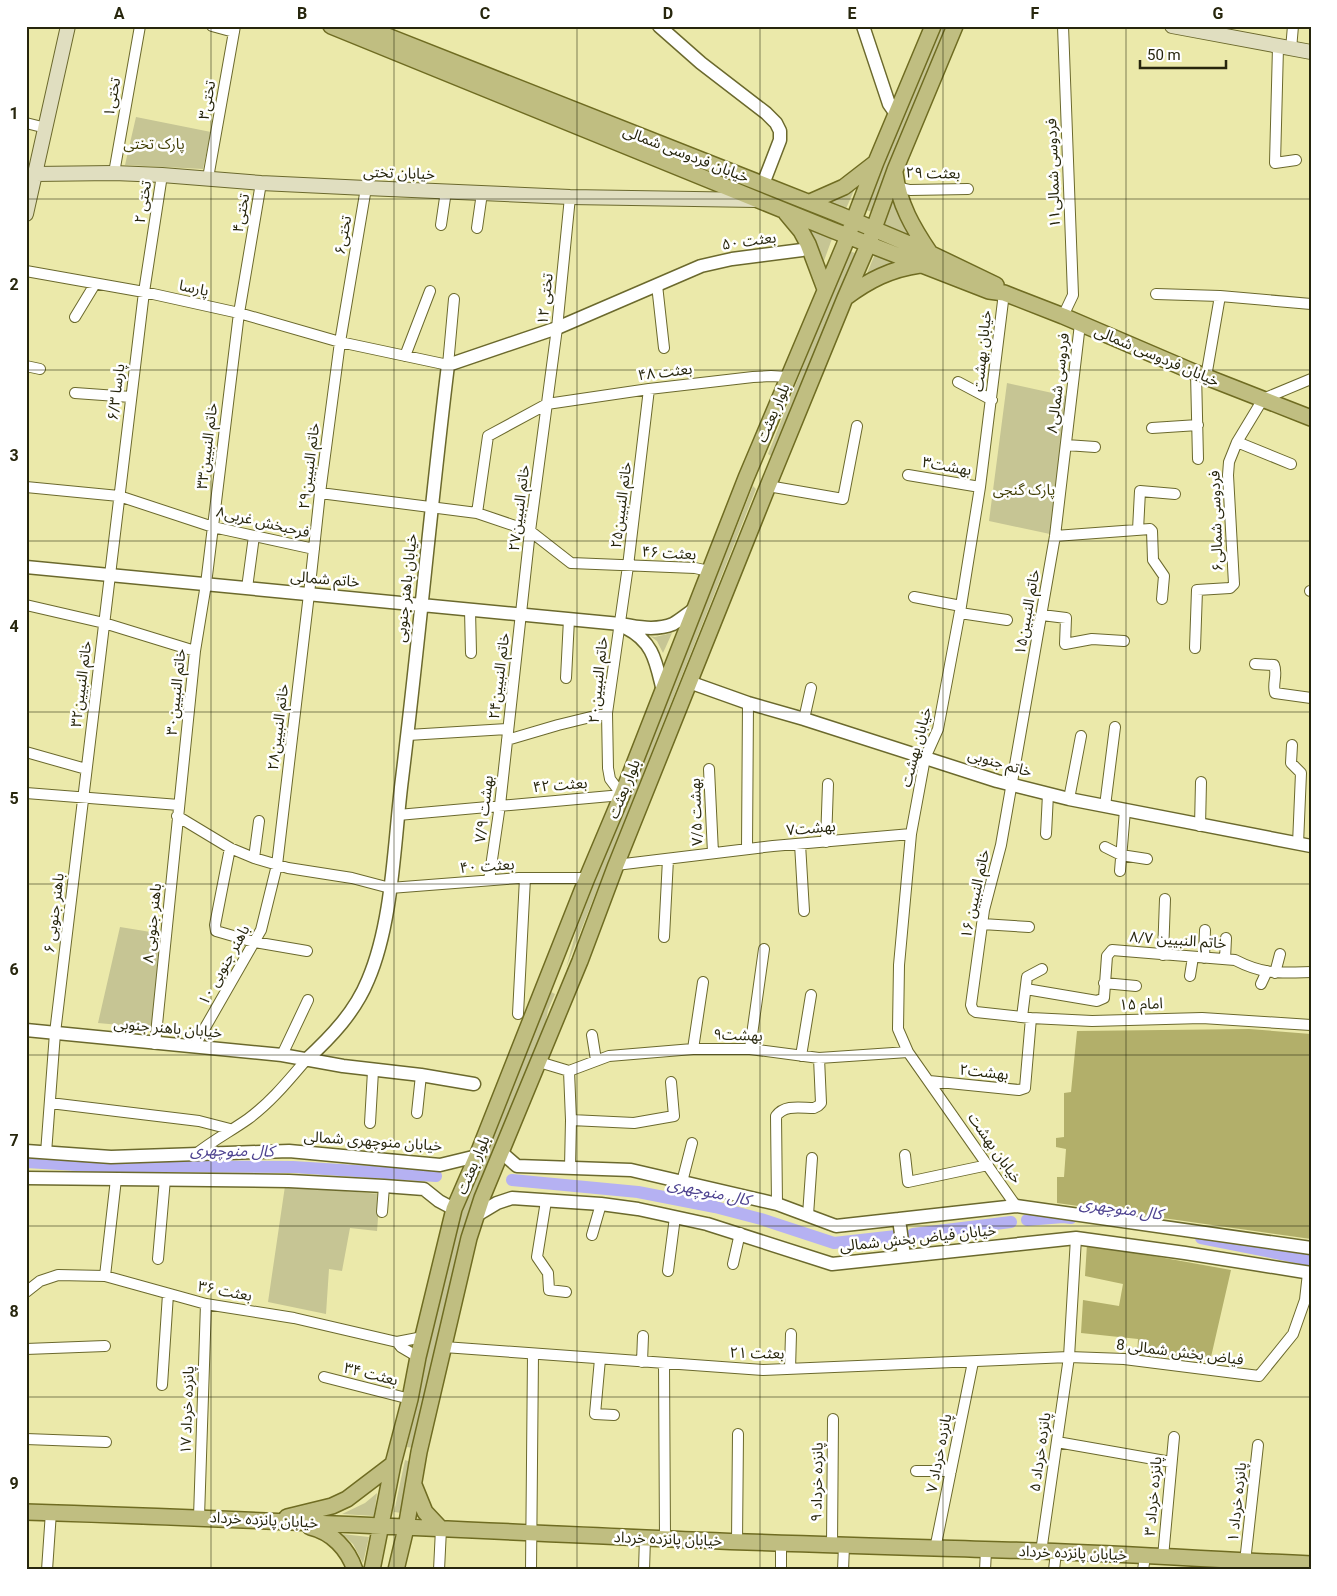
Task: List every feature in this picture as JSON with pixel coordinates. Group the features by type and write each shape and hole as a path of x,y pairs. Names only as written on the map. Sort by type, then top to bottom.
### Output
{"main road":[{"path":"27,206 68,26"},
{"name":"خیابان فردوسی شمالی","path":"331,26 868,245 926,259 994,283 1004,294 1063,316 1201,375 1311,418"},
{"name":"خیابان فردوسی شمالی","path":"362,26 810,202 874,229 926,259"},
{"name":"بلوار بعثت","path":"372,1570 393,1464 454,1209 622,795 746,478 932,26"},
{"name":"بلوار بعثت","path":"396,1570 406,1528 419,1452 469,1238 482,1198 539,1062 689,682 868,245 895,170 955,26"},
{"path":"1172,26 1199,28 1284,48 1311,52"},
{"path":"894,118 912,129"},
{"path":"810,202 844,187 876,162"},
{"path":"845,298 873,279 926,259 902,205 895,170"},
{"name":"خیابان تختی","path":"35,174 114,173 262,183 570,197 762,201"},
{"path":"784,210 801,231 808,244 825,289"},
{"path":"746,478 768,486"},
{"path":"549,975 570,984"},
{"path":"397,1447 419,1452"},
{"path":"276,1521 332,1506 347,1499 393,1464"},
{"path":"414,1485 425,1512 442,1529"},
{"name":"خیابان پانزده خرداد","path":"26,1512 199,1517 381,1527 838,1546 1049,1552 1144,1563 1163,1557 1184,1564 1246,1562 1264,1566 1311,1564"},
{"path":"276,1521 319,1529 333,1537 353,1562 355,1570"}],"street":[{"name":"تختی۱","path":"114,173 140,26"},
{"path":"212,26 234,29"},
{"path":"659,26 701,63 766,113 776,123 780,131 780,140 763,184"},
{"path":"863,26 894,118"},
{"name":"فردوسی شمالی۱۱","path":"1063,26 1073,295 1063,316"},
{"path":"1293,26 1284,48 1275,163 1296,160"},
{"name":"تختی۳","path":"208,178 234,29"},
{"path":"26,123 46,128"},
{"name":"تختی ۲","path":"144,292 162,175"},
{"name":"تختی۴","path":"239,313 262,183"},
{"name":"بعثت ۲۹","path":"897,187 910,190 968,189"},
{"name":"تختی۶","path":"340,342 366,188"},
{"path":"441,225 446,191"},
{"path":"477,228 482,193"},
{"name":"تختی ۱۲","path":"547,404 557,328 570,197"},
{"name":"بعثت ۵۰","path":"658,285 701,266 748,257 802,250"},
{"name":"پارسا","path":"26,271 144,292 239,313 340,342 448,365"},
{"path":"75,317 95,284"},
{"path":"454,299 448,365 557,328 658,285 664,348"},
{"path":"405,356 430,290"},
{"name":"پارسا ۶/۳","path":"110,574 144,292"},
{"name":"خیابان بهشت","path":"1004,294 992,400 961,610 938,729 925,758 911,834 900,964 898,1029 908,1052 1016,1206"},
{"path":"1156,294 1220,296 1311,304"},
{"path":"1198,459 1201,375 1220,296"},
{"name":"خاتم النبیین۳۳","path":"206,584 239,313"},
{"name":"فردوسی شمالی۸","path":"1066,445 1080,324"},
{"name":"خاتم النبیین۲۹","path":"309,594 340,342"},
{"name":"خیابان باهنر جنوبی","path":"306,1060 330,1038 347,1017 368,981 380,942 390,888 448,365"},
{"path":"26,366 40,369"},
{"name":"بعثت ۴۸","path":"547,404 649,389 753,377 788,377"},
{"path":"1263,399 1311,379"},
{"path":"958,382 992,400"},
{"name":"خاتم النبیین۲۵","path":"620,624 649,389"},
{"path":"75,393 131,397"},
{"name":"فردوسی شمالی۶","path":"1195,648 1197,590 1230,588 1234,584 1228,475 1229,462 1237,442 1263,399"},
{"path":"477,513 488,436 547,404"},
{"name":"خاتم النبیین۲۷","path":"521,615 547,404"},
{"path":"1152,428 1198,425"},
{"path":"768,486 843,500 857,426"},
{"path":"1237,442 1291,464"},
{"path":"1066,445 1095,447"},
{"name":"خاتم النببین۱۵","path":"1012,784 1055,536 1066,445"},
{"name":"بهشت۳","path":"908,475 980,487"},
{"name":"فرحبخش غربی۸","path":"26,487 119,496 213,527 314,549"},
{"path":"1138,530 1140,491 1175,494"},
{"name":"بعثت ۴۶","path":"320,493 477,513 530,531 571,563 695,568 709,571"},
{"path":"1055,536 1148,529 1152,531 1153,560 1164,576 1162,599"},
{"path":"247,588 254,536"},
{"name":"خاتم شمالی","path":"26,567 421,604 620,624 639,628 673,624 693,610"},
{"name":"خاتم النبیین۳۲","path":"83,796 110,574"},
{"name":"خاتم النبیین۳۰","path":"179,805 195,651 206,584"},
{"name":"خاتم النبیین۲۸","path":"277,864 309,594"},
{"path":"914,597 1007,620"},
{"path":"26,605 104,623 195,651"},
{"path":"470,610 471,653"},
{"name":"خاتم النبیین۲۴","path":"507,740 521,615"},
{"path":"1042,615 1066,618 1065,644 1092,639 1124,641"},
{"path":"566,678 569,619"},
{"path":"620,624 637,633 647,643 656,664 663,690"},
{"name":"خاتم النبیین۲۰","path":"620,624 607,713 610,779 622,795"},
{"path":"1255,664 1274,665 1276,668 1275,693 1311,698"},
{"name":"خاتم جنوبی","path":"689,682 748,703 1048,794 1200,826 1311,846"},
{"path":"804,719 811,688"},
{"path":"747,849 748,703"},
{"path":"507,740 607,713"},
{"path":"1105,806 1115,727"},
{"path":"408,735 507,729"},
{"path":"1069,799 1081,736"},
{"name":"بهشت ۷/۹","path":"489,880 507,740"},
{"path":"1292,745 1291,763 1301,773 1298,844"},
{"path":"26,752 86,769"},
{"name":"بهشت ۷/۵","path":"709,769 713,853"},
{"path":"1200,826 1201,782"},
{"path":"826,842 828,784"},
{"name":"خاتم النبیین ۱۶","path":"973,1010 971,1005 982,924 1001,845 1012,784"},
{"path":"26,793 179,805"},
{"path":"1046,834 1048,794"},
{"name":"بعثت ۴۲","path":"398,816 622,795"},
{"name":"باهنر جنوبی ۶","path":"46,1153 55,1033 83,796"},
{"name":"باهنر جنوبی ۸","path":"155,1044 179,805"},
{"path":"1120,871 1125,810"},
{"name":"بعثت ۴۰","path":"177,816 230,848 254,858 288,868 352,878 390,888 524,878 587,878"},
{"path":"254,858 259,821"},
{"name":"بهشت۷","path":"616,865 747,849 911,834"},
{"path":"800,844 804,911"},
{"path":"1105,847 1121,855 1147,859"},
{"path":"230,848 215,925 216,931 254,942 307,951"},
{"path":"664,937 668,858"},
{"name":"باهنر جنوبی ۱۰","path":"194,1047 262,930 277,864"},
{"path":"518,1014 524,878"},
{"path":"1163,955 1165,899"},
{"path":"982,924 1029,927"},
{"path":"1204,958 1205,930"},
{"path":"1225,959 1226,938"},
{"path":"750,1049 764,949"},
{"name":"خاتم النبیین ۸/۷","path":"1026,989 1098,1001 1104,998 1107,956 1112,950 1235,960 1251,968 1271,972 1311,972"},
{"path":"1261,984 1271,972 1280,954"},
{"path":"1190,976 1193,957"},
{"path":"1026,1018 1027,977 1042,969"},
{"path":"693,1049 703,982"},
{"path":"1104,982 1136,986"},
{"path":"801,1056 811,994"},
{"path":"282,1055 308,1000"},
{"name":"امام ۱۵","path":"973,1010 976,1012 1026,1018 1092,1021 1202,1018 1311,1024"},
{"name":"بهشت۲","path":"929,1081 1019,1090 1025,1088 1026,1018"},
{"name":"خیابان باهنر جنوبی","path":"26,1030 282,1055 372,1071 421,1075 474,1084"},
{"path":"592,1035 596,1060"},
{"name":"بهشت۹","path":"568,1071 609,1056 693,1049 750,1049 819,1058 908,1052"},
{"path":"777,1204 776,1116 780,1110 786,1108 818,1106 821,1103 819,1058"},
{"path":"196,1154 230,1129 248,1119 275,1096 306,1060"},
{"path":"539,1062 568,1071 571,1120 570,1168"},
{"path":"370,1123 372,1071"},
{"path":"417,1113 421,1075"},
{"path":"571,1120 634,1124 674,1116 670,1082"},
{"path":"50,1103 199,1121 230,1129"},
{"path":"682,1182 692,1143"},
{"name":"خیابان منوچهری شمالی","path":"26,1151 111,1158 288,1151 440,1165 477,1156"},
{"name":"خیابان فیاض بخش شمالی","path":"502,1153 517,1166 631,1170 777,1204 836,1226 1016,1206 1311,1248"},
{"path":"905,1156 908,1182 988,1166"},
{"path":"808,1215 812,1158"},
{"path":"26,1178 289,1181 384,1186 424,1189 454,1209"},
{"path":"105,1276 116,1179"},
{"path":"158,1259 165,1179"},
{"path":"382,1212 384,1186"},
{"name":"خیابان فیاض بخش شمالی","path":"477,1215 497,1203 512,1198 601,1204 638,1209 740,1233 832,1264 1076,1238 1309,1273"},
{"path":"546,1201 538,1257 548,1273 549,1290 566,1292"},
{"path":"592,1235 601,1204"},
{"path":"668,1270 675,1217"},
{"path":"899,1219 904,1256"},
{"path":"1185,1253 1190,1230"},
{"path":"733,1264 740,1233"},
{"name":"پانزده خرداد ۵","path":"1054,1570 1049,1552 1057,1442 1069,1357 1076,1238"},
{"name":"فیاض بخش شمالی 8","path":"1069,1357 1124,1359 1259,1376 1294,1334 1305,1300 1309,1273"},
{"name":"بعثت ۳۶","path":"26,1292 40,1281 58,1276 105,1276 206,1304 294,1318 397,1342 401,1347 418,1357"},
{"path":"162,1386 168,1294"},
{"name":"پانزده خرداد ۱۷","path":"199,1517 206,1304"},
{"path":"790,1369 791,1334"},
{"path":"642,1362 643,1336"},
{"path":"397,1342 423,1337"},
{"path":"26,1349 105,1346"},
{"name":"بعثت ۲۱","path":"444,1348 763,1370 1069,1357"},
{"path":"531,1570 533,1354"},
{"path":"600,1359 595,1414 614,1415"},
{"name":"پانزده خرداد ۷","path":"935,1549 973,1362"},
{"path":"664,1363 665,1539"},
{"name":"بعثت ۳۴","path":"324,1377 410,1399"},
{"name":"پانزده خرداد ۹","path":"834,1419 838,1546 843,1570"},
{"path":"737,1542 738,1434"},
{"name":"پانزده خرداد ۳","path":"1163,1557 1174,1437"},
{"path":"26,1439 106,1442"},
{"path":"1057,1442 1171,1462"},
{"name":"پانزده خرداد ۱","path":"1246,1562 1258,1445"},
{"path":"916,1471 951,1471"},
{"path":"47,1570 51,1512"},
{"path":"438,1570 442,1529"},
{"path":"644,1570 646,1538"},
{"path":"781,1570 782,1543"},
{"path":"985,1570 986,1550"}],"green space":[{"path":"940,26 947,26 872,212 866,210"},
{"name":"پارک تختی","path":"136,117 211,132 203,169 125,165"},
{"path":"859,179 845,211 823,203"},
{"path":"894,195 915,240 882,226"},
{"path":"802,224 833,236 821,269"},
{"path":"849,251 855,253 771,456 768,454"},
{"path":"875,254 901,264 865,278"},
{"name":"پارک گنجی","path":"1007,383 1066,396 1050,534 989,521"},
{"path":"753,486 756,489 566,968 577,928"},
{"path":"672,633 663,653 657,641 650,636 655,637"},
{"path":"120,927 163,934 152,1028 98,1023"},
{"path":"551,992 555,994 548,1010 544,1031 461,1234 413,1448 407,1447 454,1232"},
{"path":"285,1186 380,1194 377,1231 350,1228 342,1271 329,1269 326,1314 268,1302"},
{"path":"405,1460 411,1462 402,1513 394,1512"},
{"path":"377,1493 374,1516 342,1514 365,1503"},
{"path":"342,1534 369,1537 363,1563 353,1544"}],"shaded area":[{"path":"1249,1029 1311,1034 1311,1239 1057,1203 1057,1177 1064,1177 1066,1149 1056,1147 1056,1138 1064,1137 1064,1093 1071,1092 1077,1031"},
{"path":"1087,1244 1231,1270 1211,1357 1137,1356 1138,1339 1081,1333 1083,1300 1119,1306 1123,1284 1085,1276"}],"waterway":[{"name":"کال منوچهری","path":"26,1162 93,1166 293,1167 436,1176"},
{"name":"کال منوچهری","path":"512,1180 638,1192 715,1207 761,1219 834,1243 896,1236"},
{"name":"کال منوچهری","path":"1027,1220 1071,1218"},
{"name":"کال منوچهری","path":"913,1234 1011,1222"},
{"name":"کال منوچهری","path":"1201,1238 1311,1260"}]}
